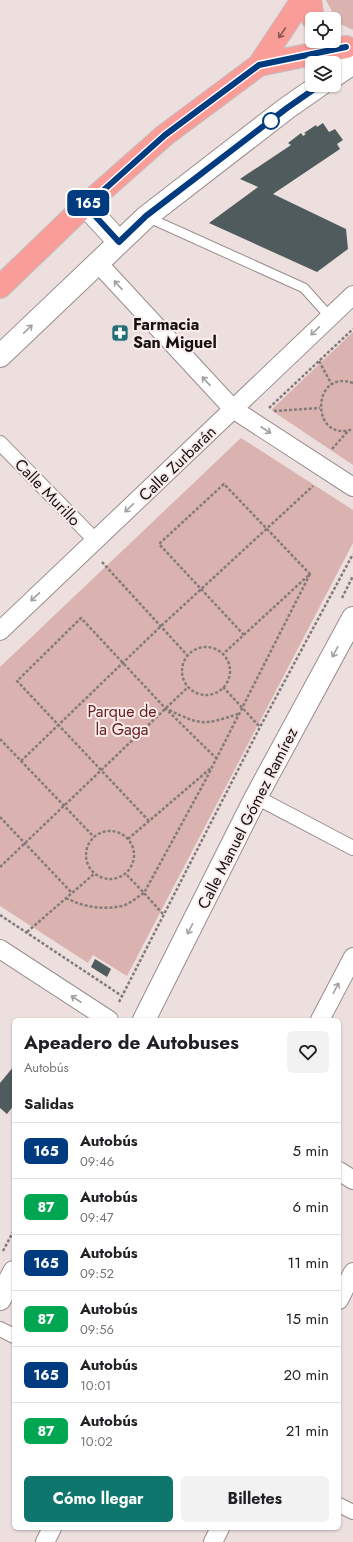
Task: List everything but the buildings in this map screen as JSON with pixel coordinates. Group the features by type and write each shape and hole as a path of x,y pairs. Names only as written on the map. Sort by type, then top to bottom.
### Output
{"highway":[{"path":"0,287 86,206 165,135 259,65 302,0"},
{"path":"310,0 312,12"},
{"path":"259,65 346,49"}],"street":[{"path":"341,60 346,49"},
{"path":"0,356 146,216 310,92"},
{"path":"86,206 119,242"},
{"path":"97,262 233,409 353,487"},
{"name":"Calle Zurbarán","path":"0,631 353,295"},
{"name":"Calle Murillo","path":"0,443 95,540"},
{"name":"Calle Manuel Gómez Ramírez","path":"145,1018 256,797 353,618"},
{"path":"256,797 353,848"},
{"path":"0,949 113,1014"},
{"path":"321,1018 353,957"},
{"path":"341,1172 353,1180"},
{"path":"341,1296 353,1272"},
{"path":"0,1299 12,1276"},
{"path":"0,1329 12,1335"},
{"path":"341,1506 353,1512"},
{"path":"45,1542 51,1530"},
{"path":"213,1542 219,1530"}],"lane":[{"path":"146,216 304,288 330,316"}],"path":[{"path":"320,408 266,411 353,329"},
{"path":"319,361 332,385"},
{"path":"353,383 344,381 332,385 322,396 320,408 322,417 330,426 338,430 353,429"},
{"path":"327,455 348,430"},
{"path":"21,761 122,662 318,481"},
{"path":"244,635 158,544 224,484 310,574"},
{"path":"113,1014 260,727 353,554"},
{"path":"100,560 187,655"},
{"path":"223,654 310,574"},
{"path":"66,898 78,905 95,908 123,906 144,893 212,766 310,574"},
{"path":"149,821 17,681 81,618 166,708 216,758"},
{"path":"204,646 219,650 227,659 230,671 229,678 223,687 214,694 206,695 198,694 188,687 181,671 183,661 187,655 195,649 204,646"},
{"path":"0,867 188,687"},
{"path":"223,687 260,727"},
{"path":"166,708 189,720 202,724 239,714"},
{"path":"0,739 94,837"},
{"path":"128,839 212,766"},
{"path":"0,817 72,893"},
{"path":"110,831 121,834 128,839 133,848 134,857 131,867 126,874 120,878 107,879 94,874 90,869 86,856 87,848 94,837 101,832 110,831"},
{"path":"27,932 94,874"},
{"path":"126,874 163,914"},
{"path":"0,915 122,996"},
{"path":"0,1257 12,1234"}],"green space":[{"path":"326,0 353,0 353,30 341,24 341,12 332,12"},
{"path":"353,332 353,465 271,410"},
{"name":"Parque de la Gaga","path":"241,438 353,510 353,543 127,976 93,955 88,963 0,906 0,667"}],"bus line":[{"name":"165","path":"310,92 146,216 119,242 86,206 165,135 259,65 346,47"}],"place":[{"name":"Farmacia San Miguel","path":"120,333"}]}
